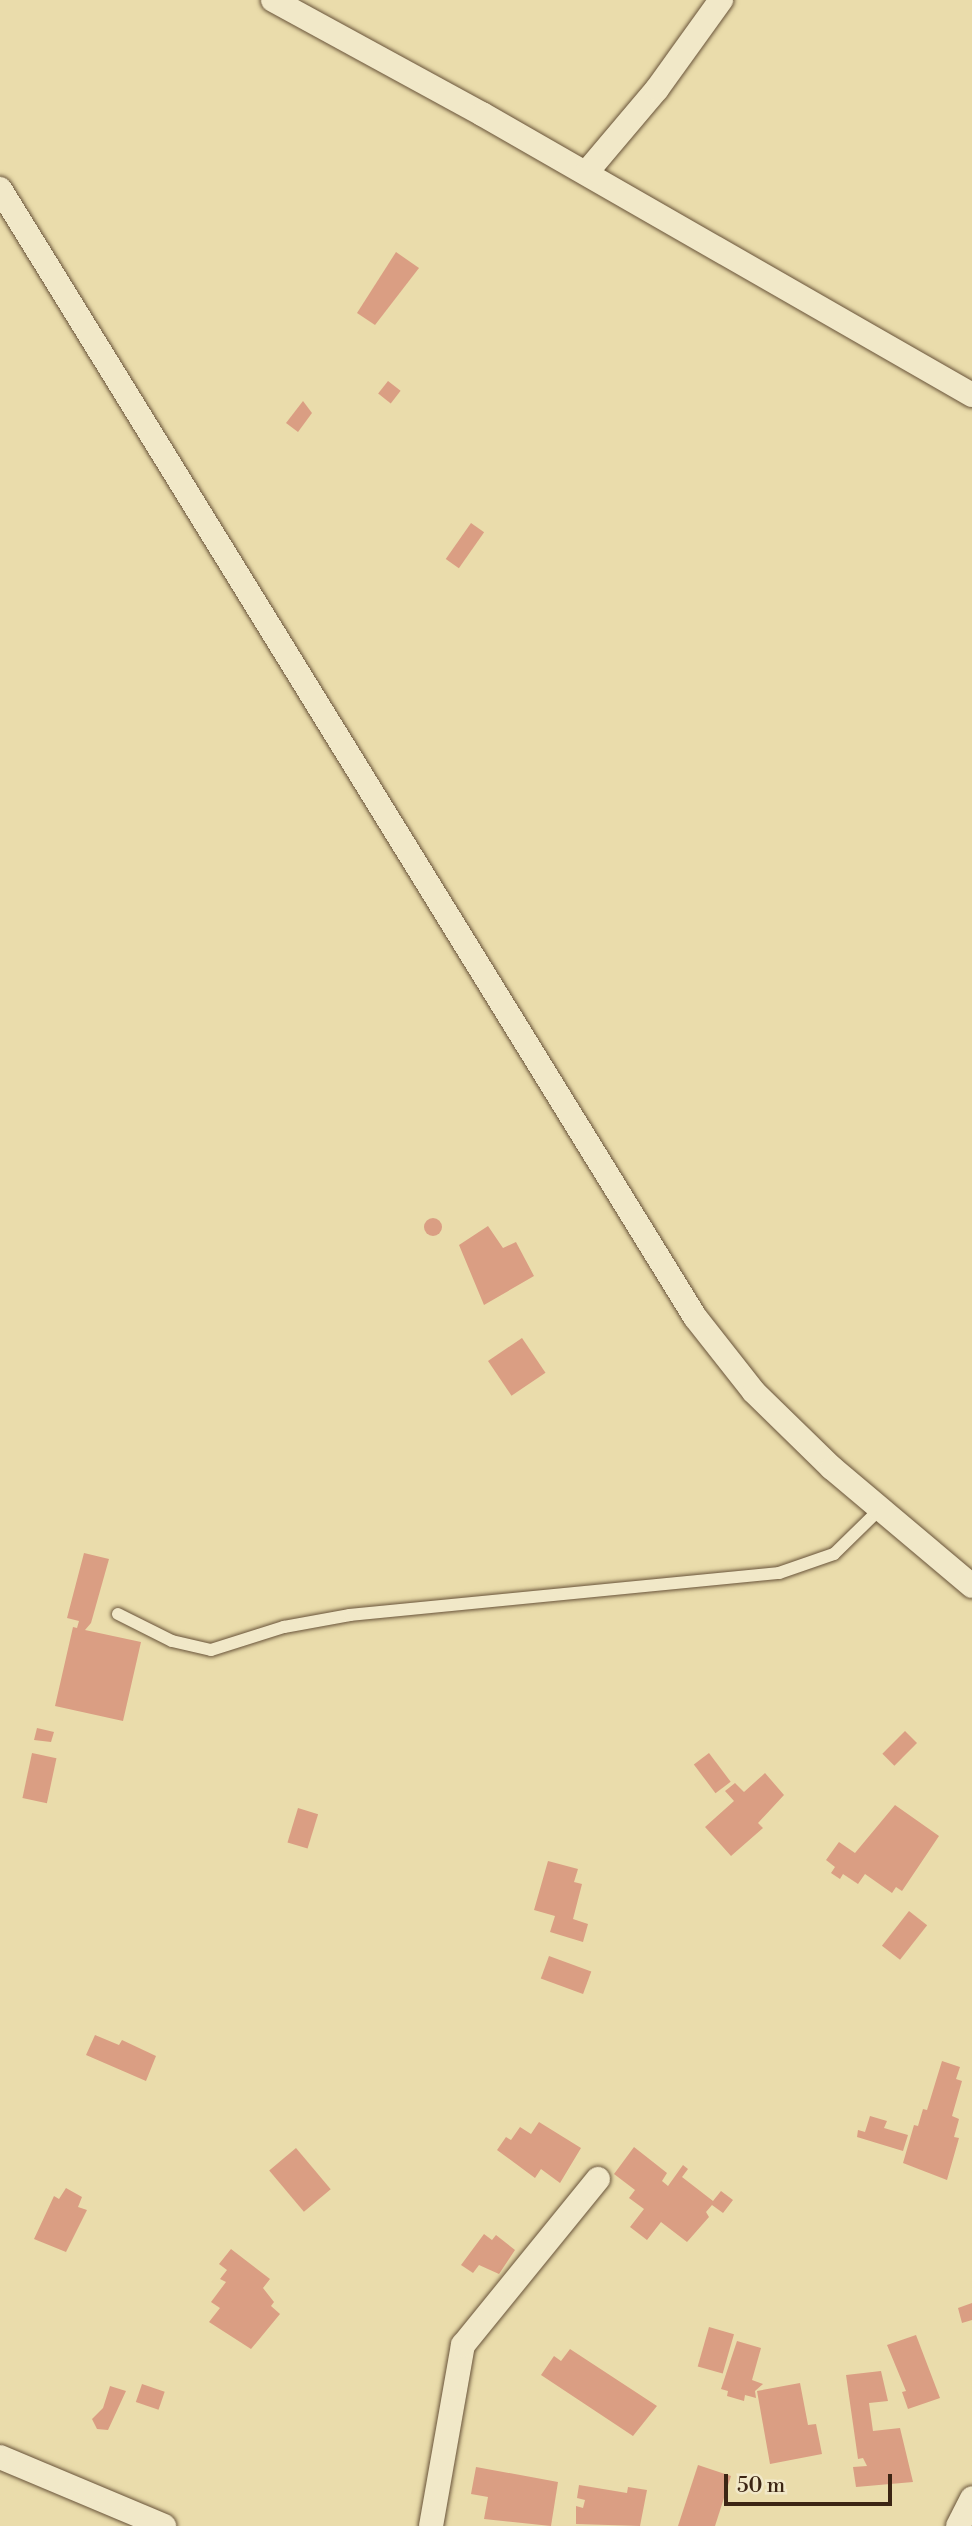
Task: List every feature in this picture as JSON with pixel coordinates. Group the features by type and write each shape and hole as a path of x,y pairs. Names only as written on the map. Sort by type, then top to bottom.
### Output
{"street":[{"path":"273,0 586,173 972,395"},
{"path":"586,173 657,89 721,0"},
{"path":"0,189 695,1317 754,1392 880,1509 972,1586"},
{"path":"431,2526 463,2345 598,2179"},
{"path":"0,2457 152,2523"},
{"path":"958,2526 972,2498"}],"lane":[{"path":"118,1614 172,1641 211,1650 284,1627 350,1615 779,1573 834,1554 880,1509"}],"building":[{"path":"396,252 419,268 375,325 357,313"},
{"path":"388,381 401,391 391,403 378,394"},
{"path":"303,401 312,413 298,432 286,423"},
{"path":"471,523 484,532 459,568 446,559"},
{"path":"429,1218 437,1218 442,1227 440,1234 429,1236 424,1231 424,1223"},
{"path":"488,1226 503,1248 516,1242 534,1276 484,1305 459,1245"},
{"path":"522,1338 545,1373 511,1396 488,1361"},
{"path":"84,1553 109,1559 91,1623 85,1630 141,1642 123,1721 55,1706 73,1627 77,1628 79,1621 67,1618"},
{"path":"37,1728 54,1732 51,1742 34,1740"},
{"path":"905,1731 917,1743 894,1766 882,1754"},
{"path":"32,1753 56,1758 47,1803 22,1798"},
{"path":"709,1753 731,1782 715,1793 694,1764"},
{"path":"765,1773 784,1795 758,1823 763,1828 731,1856 705,1827 734,1801 725,1791 735,1783 744,1792"},
{"path":"895,1805 939,1836 902,1891 896,1887 892,1893 865,1874 858,1884 843,1874 840,1879 831,1873 835,1867 826,1860 839,1842 855,1853"},
{"path":"298,1808 318,1814 308,1849 287,1842"},
{"path":"548,1861 578,1869 574,1882 582,1884 573,1919 588,1924 583,1942 550,1932 555,1916 534,1910"},
{"path":"909,1911 927,1925 900,1960 882,1946"},
{"path":"549,1956 591,1971 583,1994 541,1979"},
{"path":"95,2035 119,2045 122,2040 156,2056 146,2081 86,2055"},
{"path":"942,2061 960,2067 956,2079 962,2081 952,2116 959,2119 954,2137 959,2138 947,2180 903,2163 914,2125 918,2126 923,2109 927,2110"},
{"path":"870,2116 887,2121 884,2128 908,2135 903,2151 857,2137 858,2130 865,2132"},
{"path":"539,2122 581,2148 560,2183 541,2169 535,2178 497,2150 506,2137 511,2140 520,2127 531,2134"},
{"path":"634,2147 667,2173 662,2181 668,2186 683,2165 688,2169 682,2177 713,2201 721,2191 733,2200 723,2213 712,2205 706,2212 709,2217 687,2242 661,2222 647,2240 630,2227 644,2209 629,2198 635,2190 614,2174"},
{"path":"296,2148 331,2189 304,2212 269,2170"},
{"path":"66,2188 82,2197 78,2207 87,2210 66,2252 34,2239 54,2196 59,2199"},
{"path":"484,2234 492,2240 496,2235 515,2250 499,2274 479,2265 473,2273 461,2265"},
{"path":"231,2249 270,2279 263,2288 274,2302 271,2306 280,2314 251,2349 209,2322 220,2308 211,2302 226,2282 220,2279 227,2270 219,2264"},
{"path":"972,2303 972,2320 962,2323 958,2308"},
{"path":"709,2327 734,2334 723,2374 698,2366"},
{"path":"916,2335 940,2398 908,2409 902,2392 906,2391 887,2345"},
{"path":"737,2341 761,2348 752,2380 763,2384 755,2391 756,2398 745,2395 744,2401 727,2396 728,2391 721,2389"},
{"path":"570,2349 657,2406 633,2436 541,2375 554,2356 561,2361"},
{"path":"881,2371 888,2401 869,2403 873,2431 900,2428 913,2482 856,2487 853,2467 867,2466 863,2458 858,2459 846,2375"},
{"path":"800,2383 808,2425 816,2424 822,2454 770,2464 757,2391"},
{"path":"142,2384 165,2392 159,2410 136,2402"},
{"path":"110,2386 126,2391 108,2430 97,2429 92,2419 103,2408"},
{"path":"698,2465 731,2476 715,2526 678,2526"},
{"path":"476,2467 558,2482 551,2526 484,2519 488,2497 471,2494"},
{"path":"579,2485 627,2493 628,2487 647,2490 640,2526 576,2524 576,2506 583,2508 585,2500 577,2498"}]}
